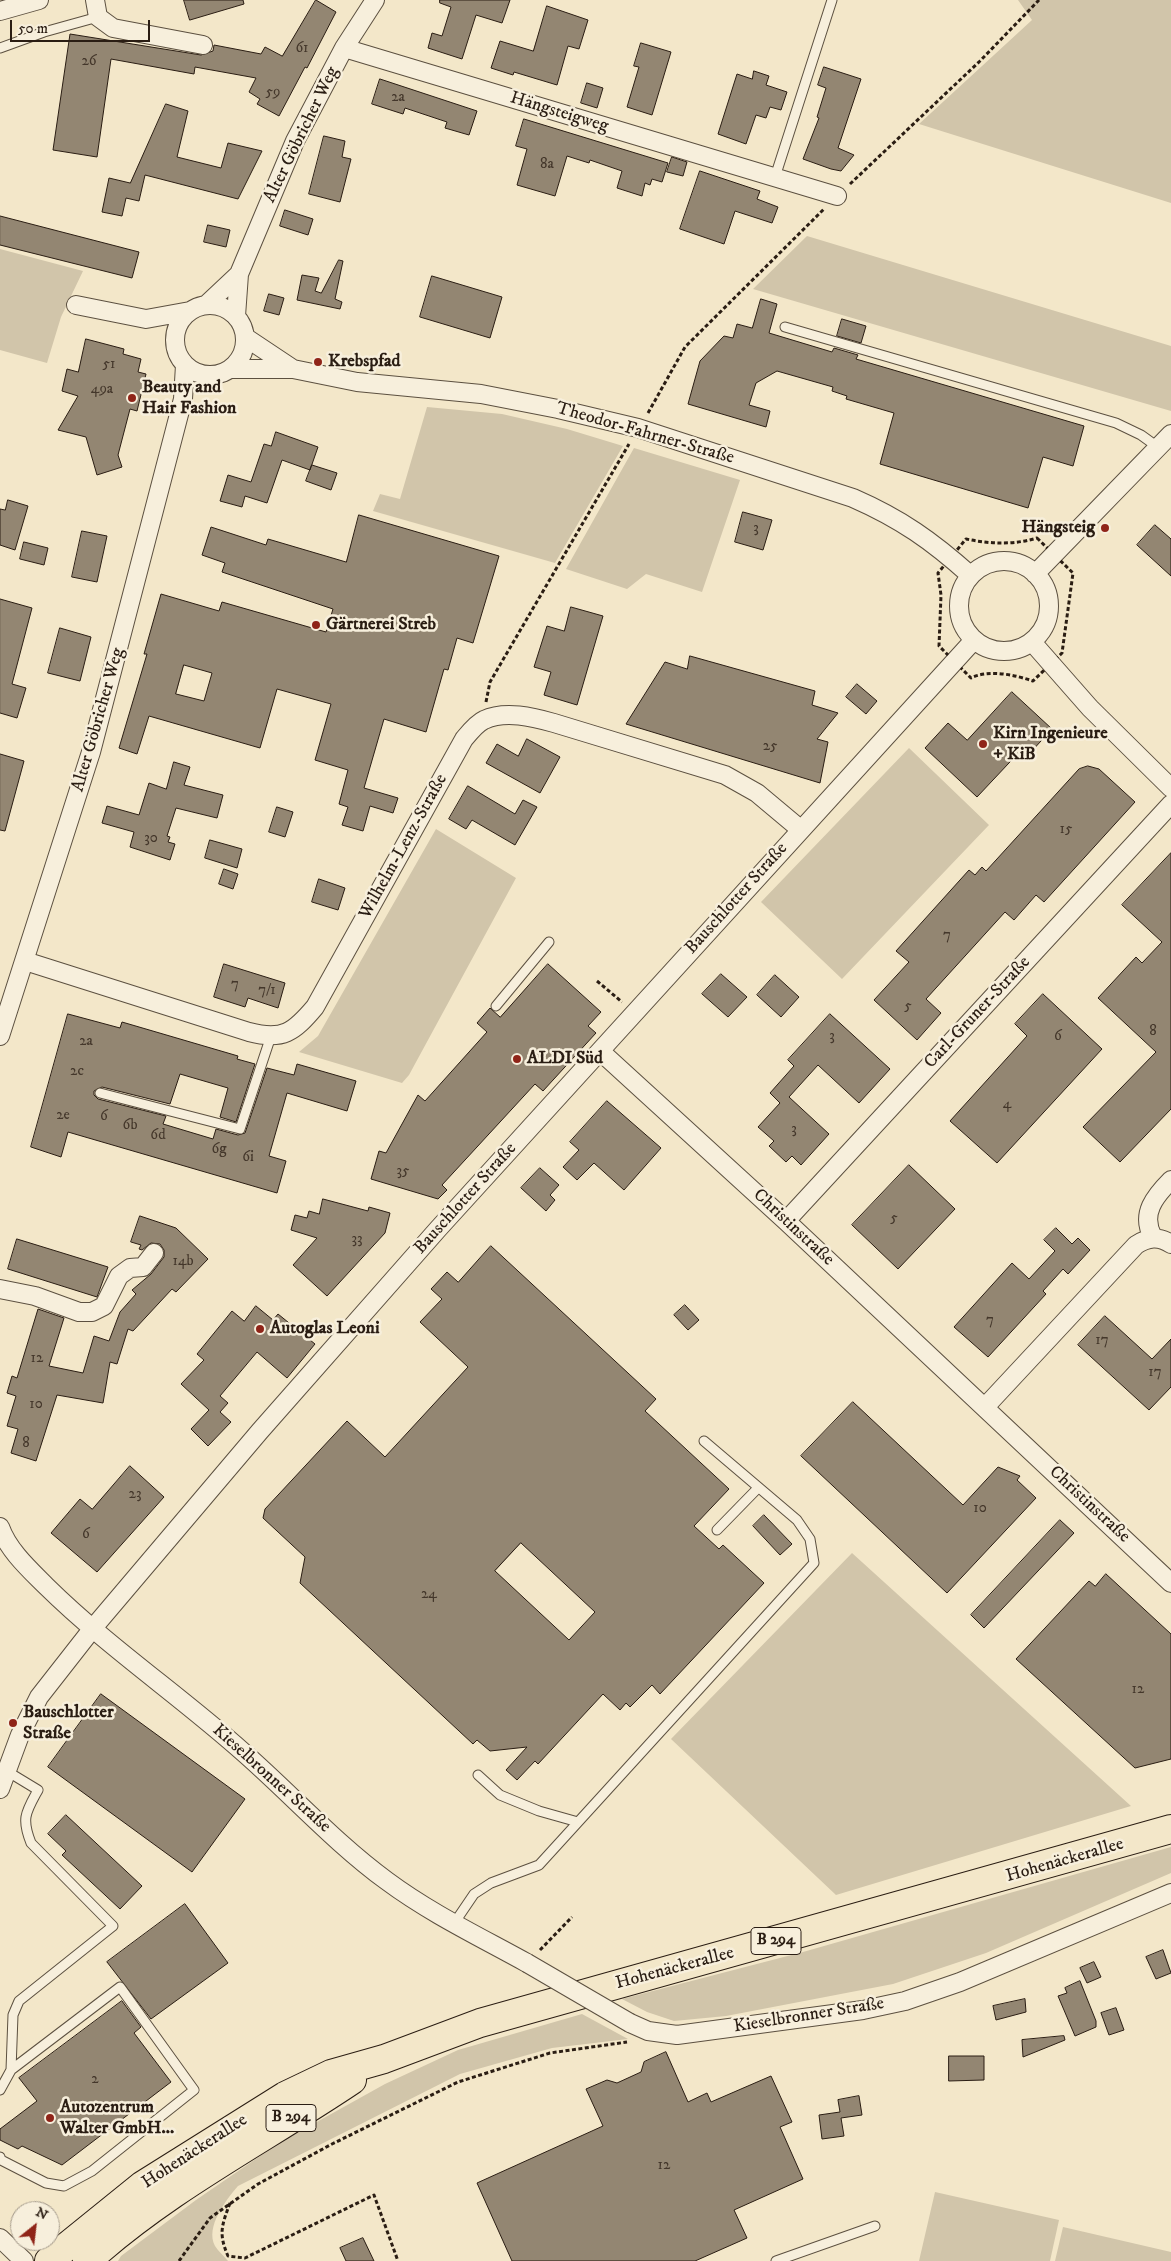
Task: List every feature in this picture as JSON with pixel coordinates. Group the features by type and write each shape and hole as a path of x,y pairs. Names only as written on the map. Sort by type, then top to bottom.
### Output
{"main road":[{"name":"Hohenäckerallee","path":"49,2261 143,2185 284,2096 331,2074 384,2059 480,2023 1171,1830"},
{"name":"Hohenäckerallee","path":"87,2261 128,2227 199,2177 384,2059"}],"street":[{"path":"0,10 39,0"},
{"name":"Alter Göbricher Weg","path":"236,316 238,274 295,141 344,48 375,0"},
{"path":"97,8 113,28 203,45"},
{"name":"Hängsteigweg","path":"344,48 837,196"},
{"name":"Alter Göbricher Weg","path":"206,305 238,274"},
{"path":"76,305 146,319 190,311 206,305 228,310 236,316 243,328 245,337 243,353 232,369 220,374 205,375 185,365 178,356 174,342 180,322 190,311"},
{"path":"146,319 174,342"},
{"name":"Theodor-Fahrner-Straße","path":"245,337 293,369"},
{"name":"Alter Göbricher Weg","path":"0,1036 92,752 184,400 185,365"},
{"name":"Theodor-Fahrner-Straße","path":"232,369 293,369 357,382 481,394 558,409 638,428 853,498 886,512 918,532 970,575"},
{"name":"Alter Göbricher Weg","path":"184,400 205,375"},
{"path":"1035,574 1171,434"},
{"path":"1000,561 1020,564 1035,574 1046,590 1049,608 1044,626 1032,642 1015,650 1000,651 987,648 974,640 962,623 958,609 960,594 970,575 981,567 1000,561"},
{"name":"Bauschlotter Straße","path":"0,1789 3,1768 39,1696 92,1628 267,1424 800,829 974,640"},
{"path":"1032,642 1090,708 1171,788"},
{"name":"Wilhelm-Lenz-Straße","path":"271,1036 279,1036 298,1026 315,1006 464,739 483,720 506,715 530,716 725,775 756,793 800,829"},
{"name":"Carl-Gruner-Straße","path":"786,1221 1171,804"},
{"path":"25,961 249,1032 271,1036"},
{"name":"Christinstraße","path":"600,1051 786,1221 1171,1583"},
{"path":"1153,1237 1148,1225 1151,1203 1171,1180"},
{"path":"985,1407 1136,1245 1144,1239 1153,1237 1171,1244"},
{"path":"0,1289 35,1296 79,1312 96,1311 107,1302 119,1276 130,1268 143,1266 154,1253"},
{"path":"0,1527 20,1558 66,1606 92,1628"},
{"name":"Kieselbronner Straße","path":"92,1628 124,1657 243,1751 375,1872 399,1890 630,2023 648,2031 677,2035 863,2010 904,2001 960,1982 1171,1892"},
{"path":"0,2238 24,2261"}],"lane":[{"path":"775,177 832,0"},
{"path":"0,48 44,32 97,8"},
{"path":"785,328 1116,423 1140,435 1158,448"},
{"path":"496,1006 549,942"},
{"path":"100,1094 240,1129 271,1036"},
{"path":"455,1922 474,1894 491,1884 539,1865 814,1563 810,1539 797,1520 704,1441"},
{"path":"717,1530 758,1488"},
{"path":"3,1768 38,1790 26,1811 24,1826 31,1843 113,1926 19,2001 13,2015 11,2070"},
{"path":"478,1775 500,1796 539,1811 578,1822"},
{"path":"0,2090 11,2070 120,1987 194,2090 92,2171 64,2186 46,2183 0,2160"},
{"path":"780,2261 875,2226"}],"path":[{"path":"837,196 980,62 1039,0"},
{"path":"966,538 983,542 1019,543 1038,538 1073,573 1062,653 1033,681 1017,676 989,674 979,674 972,678 939,646 941,595 938,573 950,558 966,538"},
{"path":"597,981 635,1013"},
{"path":"527,1964 572,1917"},
{"path":"179,2261 210,2218 230,2202 332,2144 458,2082 550,2053 628,2042"},
{"path":"230,2202 222,2225 222,2241 228,2256 245,2258 374,2195 398,2261"}],"shaded area":[{"path":"1018,0 1171,0 1171,203 919,124 1032,20"},
{"path":"807,236 1171,346 1171,411 753,289"},
{"path":"0,249 83,271 61,317 47,363 0,350"},
{"path":"427,407 502,414 567,429 623,446 555,563 373,511 380,494 400,499"},
{"path":"634,448 740,480 702,592 646,574 627,589 566,569"},
{"path":"909,748 989,825 842,979 761,902"},
{"path":"436,829 516,878 409,1075 402,1083 299,1052 318,1036"},
{"path":"852,1553 1131,1806 836,1895 671,1739"},
{"path":"1171,1847 1171,1873 986,1953 893,1984 726,2016 674,2021 647,2012 622,1999 803,1952"},
{"path":"582,2014 628,2039 552,2048 460,2074 238,2186 218,2214 213,2231 215,2246 228,2261 118,2261 121,2256 196,2200 279,2143 385,2084 458,2050"},
{"path":"935,2192 1059,2220 1050,2261 919,2261"},
{"path":"1063,2227 1171,2252 1171,2261 1055,2261"}],"building":[{"path":"184,0 243,0 244,4 190,20"},
{"path":"316,0 336,12 279,116 257,104 260,99 249,92 256,78 195,67 194,74 111,59 97,157 53,150 70,34 201,55 213,51 214,45 261,54 265,47 282,56"},
{"path":"440,0 510,0 502,23 476,15 462,59 428,48 432,33 442,36 451,7 440,3"},
{"path":"547,6 588,20 579,49 568,46 557,85 514,72 513,75 491,68 500,41 533,51"},
{"path":"641,43 671,52 652,115 627,107 639,67 634,66"},
{"path":"824,67 861,79 838,148 854,155 841,171 803,159 819,118 817,117 826,88 818,85"},
{"path":"754,71 769,76 766,85 787,92 781,110 770,107 766,118 756,115 746,144 718,134 737,74 752,79"},
{"path":"380,79 477,111 469,135 445,128 447,122 405,108 403,114 372,104"},
{"path":"587,83 603,88 597,108 581,103"},
{"path":"166,104 188,111 177,157 221,168 228,143 262,151 238,199 145,175 139,201 126,198 122,216 102,212 109,178 130,183"},
{"path":"524,119 668,163 662,182 652,179 650,185 645,183 642,196 617,188 622,171 590,160 589,163 567,156 555,196 517,185 527,149 516,146"},
{"path":"324,136 345,141 342,157 351,159 340,202 309,194"},
{"path":"672,157 687,162 683,176 667,172"},
{"path":"700,171 760,191 757,199 778,207 772,223 735,211 724,244 680,229"},
{"path":"285,210 313,219 308,235 280,226"},
{"path":"0,216 139,252 132,278 0,245"},
{"path":"208,225 230,230 226,247 204,242"},
{"path":"339,260 343,261 335,299 342,302 340,309 297,300 302,275 319,278 315,291 321,293"},
{"path":"432,276 502,297 490,338 420,317"},
{"path":"269,294 284,298 279,315 264,311"},
{"path":"761,299 777,304 769,333 832,352 834,348 858,355 856,359 1084,426 1073,466 1043,457 1028,508 880,464 894,413 846,399 847,396 832,391 833,387 777,371 756,383 749,405 770,411 766,427 688,404 700,361 724,336 733,338 737,324 752,328"},
{"path":"842,319 866,326 861,343 837,336"},
{"path":"86,339 124,349 123,354 141,359 138,372 146,374 137,411 130,409 118,455 122,467 97,475 86,437 58,430 78,396 62,391 67,369 78,372"},
{"path":"276,432 318,447 310,470 282,460 267,503 245,496 242,507 220,501 228,475 251,482 264,444 271,446"},
{"path":"312,465 337,473 331,490 306,481"},
{"path":"8,500 28,506 15,550 0,545 0,509 5,510"},
{"path":"743,512 772,520 763,550 735,542"},
{"name":"Gärtnerei Streb","path":"359,515 499,556 473,643 457,638 448,670 444,669 426,732 384,719 364,788 398,798 393,813 370,806 363,831 342,825 348,807 339,804 348,770 315,760 331,704 277,689 260,748 149,716 137,754 119,748 147,654 144,654 161,594 219,611 222,602 326,632 333,609 222,572 225,563 202,555 211,527 266,545 268,539 346,562","holes":["184,665 212,673 204,701 176,694"]},
{"path":"1155,525 1171,539 1171,576 1137,545"},
{"path":"82,531 107,536 97,582 72,577"},
{"path":"24,542 48,548 44,565 20,559"},
{"path":"0,599 32,608 12,684 26,688 17,718 0,713"},
{"path":"571,607 603,616 577,705 544,695 551,672 534,667 547,626 564,631"},
{"path":"60,628 91,637 80,681 48,673"},
{"path":"690,656 815,691 812,705 838,713 817,739 828,742 820,783 626,724 665,662 687,669"},
{"path":"857,684 877,701 866,714 846,697"},
{"name":"Kirn Ingenieure + KiB","path":"1012,692 1052,729 1030,753 1024,747 977,797 925,748 948,723 967,740"},
{"path":"527,739 560,757 540,793 486,763 497,744 518,756"},
{"path":"0,754 24,761 5,831 0,830"},
{"path":"174,762 190,767 184,785 223,795 217,818 176,808 167,836 170,837 168,842 175,844 170,860 130,847 134,832 102,823 107,806 139,815 149,783 166,789"},
{"path":"1088,766 1099,769 1135,802 1044,902 1036,895 1014,920 1005,912 926,999 941,1013 917,1040 874,1000 909,962 896,951 969,870 975,875 982,867 986,871 1079,769"},
{"path":"468,786 515,814 523,800 537,807 515,845 472,820 466,829 449,819"},
{"path":"277,807 293,812 285,837 269,832"},
{"path":"210,840 242,849 237,868 205,858"},
{"path":"1171,853 1171,1109 1120,1162 1083,1127 1156,1052 1098,998 1136,957 1142,963 1162,942 1122,905"},
{"path":"224,869 238,874 233,889 219,884"},
{"path":"319,879 345,888 338,910 312,902"},
{"path":"224,964 285,983 278,1008 248,998 245,1007 214,997"},
{"name":"ALDI Süd","path":"548,964 601,1012 588,1026 596,1033 543,1091 535,1084 442,1185 447,1190 438,1199 371,1179 379,1151 386,1153 418,1095 425,1101 487,1032 477,1023 490,1008 500,1017"},
{"path":"721,974 747,997 728,1017 702,994"},
{"path":"775,975 799,997 781,1017 757,995"},
{"path":"1043,994 1102,1049 997,1163 950,1121 1027,1036 1015,1024"},
{"path":"68,1014 120,1028 122,1022 238,1056 237,1059 255,1064 236,1122 220,1117 228,1088 180,1074 170,1104 102,1087 94,1091 94,1095 98,1099 166,1116 163,1124 213,1139 216,1129 238,1135 245,1133 267,1068 294,1075 297,1064 356,1081 347,1111 287,1093 269,1156 286,1161 277,1193 68,1132 61,1157 31,1147"},
{"path":"830,1014 890,1069 859,1103 818,1065 789,1097 829,1134 801,1165 792,1156 786,1162 769,1146 774,1141 758,1127 780,1103 770,1093 794,1066 788,1060"},
{"path":"607,1101 661,1148 624,1190 594,1163 577,1180 563,1167 579,1150 570,1142"},
{"path":"909,1165 955,1209 898,1269 852,1225"},
{"path":"540,1168 559,1185 550,1195 555,1200 546,1211 521,1188"},
{"path":"323,1199 368,1211 369,1207 390,1213 385,1233 327,1296 293,1265 317,1238 291,1230 295,1215 307,1218 309,1211 319,1214"},
{"path":"140,1216 176,1228 208,1259 176,1292 172,1289 133,1331 128,1329 117,1364 110,1362 103,1403 57,1395 36,1461 11,1453 18,1429 7,1426 16,1396 7,1393 12,1376 17,1378 38,1309 64,1318 49,1366 83,1373 94,1336 109,1341 120,1312 136,1294 132,1290 151,1274 164,1257 164,1250 160,1244 151,1243 142,1250 139,1249 141,1245 131,1242"},
{"path":"1056,1228 1072,1244 1078,1238 1090,1250 1068,1274 1063,1269 1043,1291 1046,1294 988,1357 954,1327 1012,1263 1029,1279 1055,1251 1044,1240"},
{"path":"17,1239 108,1267 97,1297 8,1269"},
{"path":"491,1246 656,1399 645,1411 729,1489 694,1526 719,1549 723,1545 764,1583 660,1694 652,1685 630,1707 626,1703 620,1710 603,1694 538,1764 535,1761 517,1780 506,1770 527,1747 490,1751 477,1740 473,1744 300,1583 305,1557 263,1518 265,1509 347,1421 385,1457 468,1367 420,1322 442,1299 431,1289 447,1272 458,1282","holes":["521,1543 595,1612 569,1640 495,1571"]},
{"path":"685,1305 699,1320 688,1330 674,1315"},
{"path":"256,1306 273,1320 278,1314 315,1344 287,1378 257,1352 220,1396 228,1403 220,1412 231,1422 208,1446 191,1429 209,1410 181,1384 204,1360 197,1354 232,1311 244,1321"},
{"path":"1105,1316 1152,1359 1171,1339 1171,1387 1149,1410 1078,1345"},
{"path":"853,1402 963,1505 998,1467 1020,1476 1017,1480 1036,1498 947,1593 801,1456"},
{"path":"130,1466 164,1497 97,1572 51,1533 80,1499 92,1509"},
{"path":"764,1515 792,1544 780,1555 753,1526"},
{"path":"1060,1520 1074,1533 984,1628 971,1615"},
{"path":"1106,1574 1171,1634 1171,1759 1135,1768 1016,1659 1089,1581 1095,1586"},
{"path":"101,1694 245,1799 192,1872 48,1767"},
{"path":"66,1815 142,1886 120,1909 62,1855 66,1851 48,1834"},
{"path":"185,1904 228,1963 151,2019 107,1962"},
{"path":"1163,1950 1171,1973 1156,1979 1146,1957"},
{"path":"1094,1962 1101,1977 1087,1983 1080,1968"},
{"path":"1080,1981 1096,2021 1096,2027 1075,2036 1058,1996 1067,1993 1065,1988"},
{"path":"1025,1999 1026,2012 996,2020 993,2006"},
{"path":"122,2001 141,2027 134,2033 171,2082 62,2165 22,2146 18,2149 0,2140 0,2129 37,2101 19,2078"},
{"path":"1116,2008 1124,2030 1109,2035 1101,2013"},
{"path":"1064,2036 1065,2040 1023,2057 1022,2040"},
{"path":"666,2052 688,2102 707,2093 711,2102 771,2076 792,2122 780,2127 803,2179 734,2210 747,2238 695,2261 512,2261 477,2183 603,2126 586,2089 607,2080 617,2083 641,2072 644,2062"},
{"path":"949,2056 984,2056 984,2080 949,2081"},
{"path":"859,2096 862,2115 841,2118 844,2136 822,2139 819,2115 840,2112 838,2100"},
{"path":"363,2238 374,2261 346,2261 340,2248"}],"place":[{"name":"Krebspfad","path":"318,362"},
{"name":"Beauty and Hair Fashion","path":"132,398"},
{"name":"Hängsteig","path":"1105,528"},
{"name":"Gärtnerei Streb","path":"316,625"},
{"name":"Kirn Ingenieure + KiB","path":"983,744"},
{"name":"ALDI Süd","path":"517,1059"},
{"name":"Autoglas Leoni","path":"260,1329"},
{"name":"Bauschlotter Straße","path":"13,1723"},
{"name":"Autozentrum Walter GmbH...","path":"50,2118"}]}
